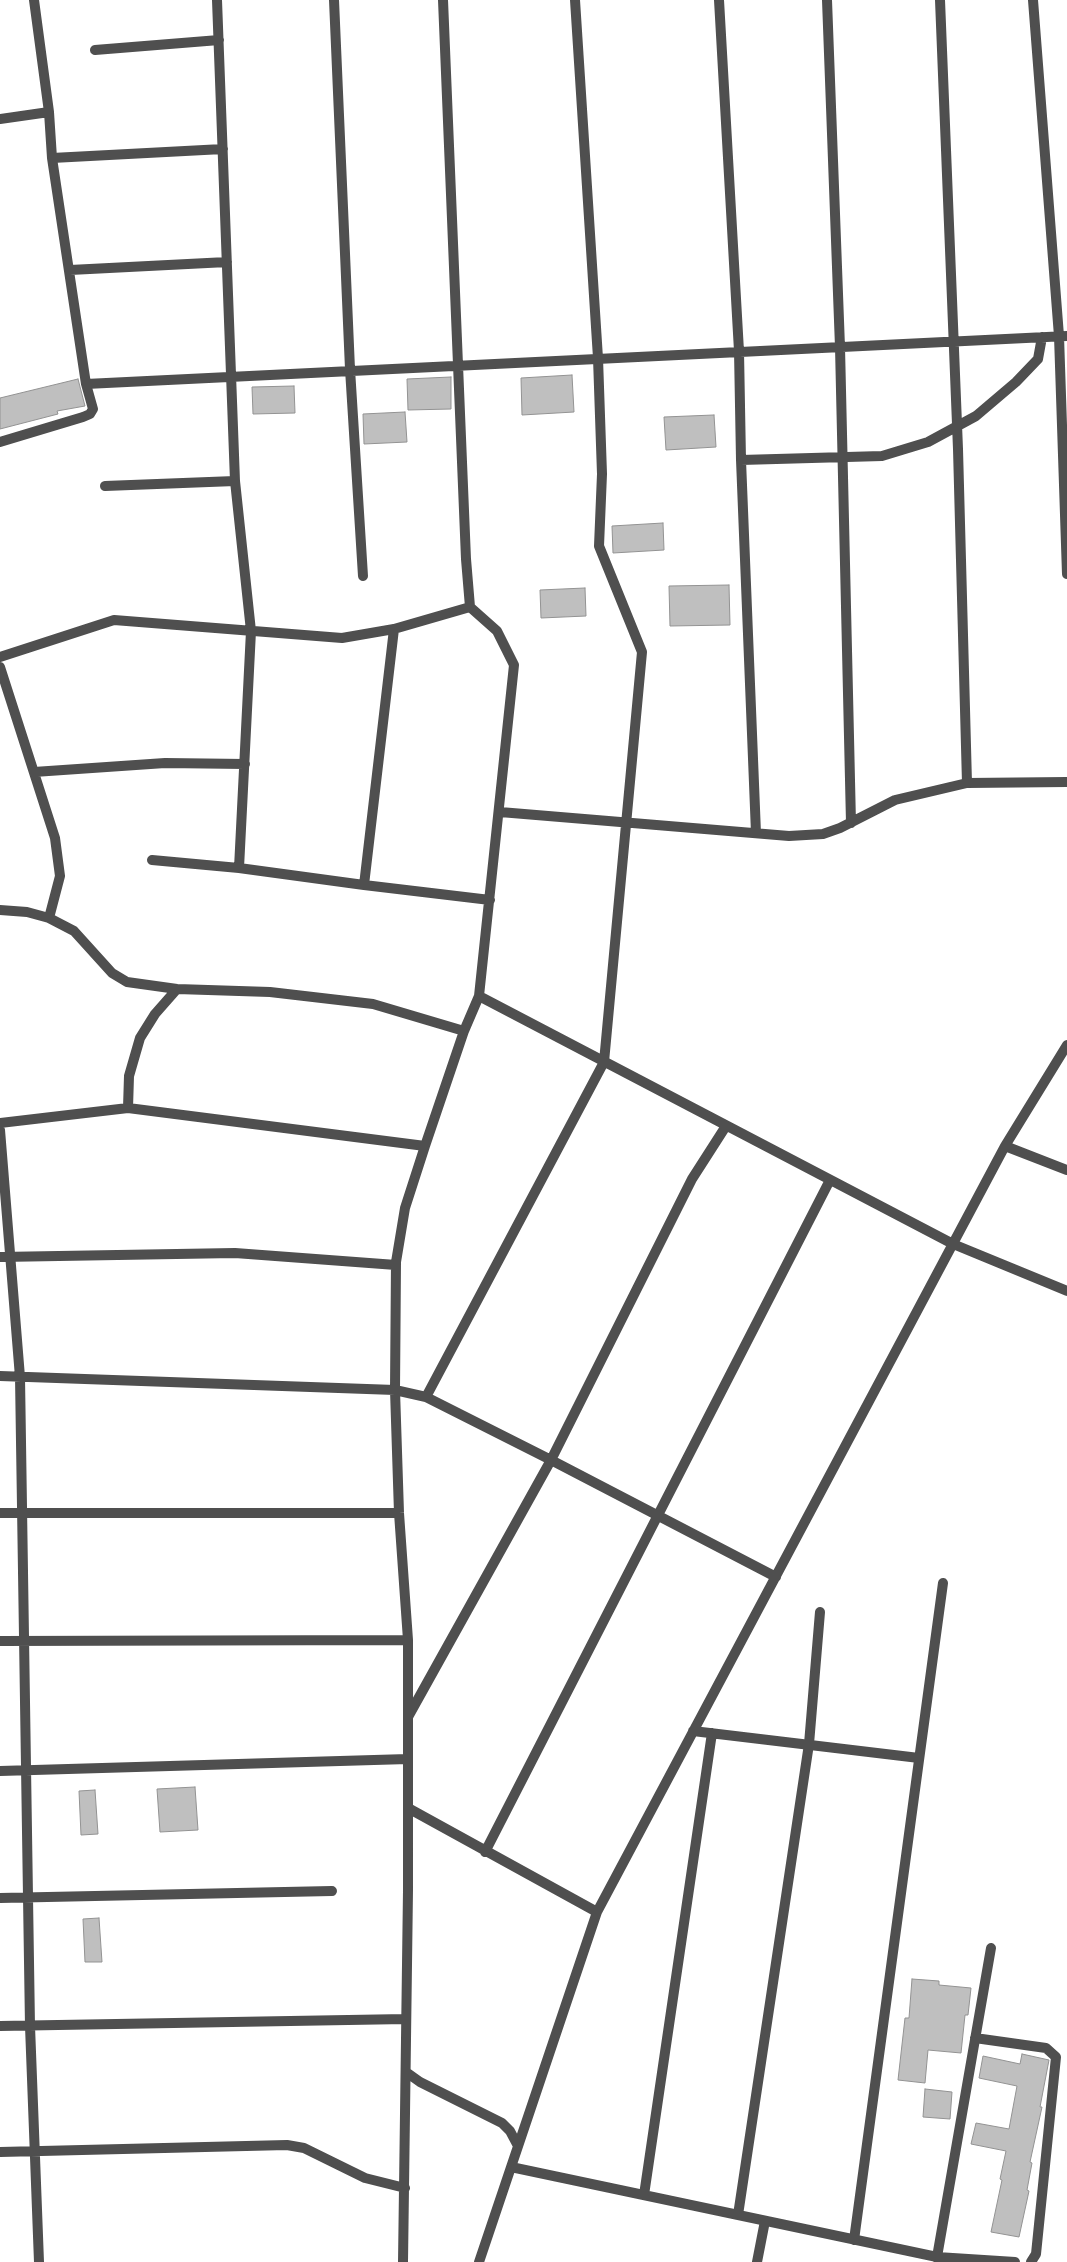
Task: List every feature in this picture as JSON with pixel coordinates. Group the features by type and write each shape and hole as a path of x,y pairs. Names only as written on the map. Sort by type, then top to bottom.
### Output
{"street":[{"path":"0,442 90,414 93,409 86,384 52,158 34,0"},
{"path":"217,0 235,481 251,632 239,868"},
{"path":"334,0 350,369 363,576"},
{"path":"403,2262 408,1640 399,1513 395,1390 396,1266 406,1208 425,1146 464,1030 479,996 500,812 514,665 497,631 470,607 457,364 443,0"},
{"path":"426,1397 604,1062 642,652 599,546 602,474 598,358 574,0"},
{"path":"719,0 739,351 741,460 756,833"},
{"path":"827,0 840,347 851,823"},
{"path":"940,0 957,428 967,783"},
{"path":"1033,0 1063,336 1067,574"},
{"path":"95,50 219,40"},
{"path":"0,119 48,112"},
{"path":"52,158 223,149"},
{"path":"70,270 227,262"},
{"path":"86,384 350,369 1063,336"},
{"path":"741,460 882,456 928,442 957,428 976,416 1016,382 1038,359 1042,337"},
{"path":"105,486 235,481"},
{"path":"0,656 114,620 342,638 394,628 470,607"},
{"path":"364,885 394,628"},
{"path":"0,667 56,838 60,876 49,918"},
{"path":"34,772 165,763 244,764"},
{"path":"500,812 789,836 822,834 851,823 895,800 967,783 1067,782"},
{"path":"152,860 239,868 490,900"},
{"path":"0,910 27,912 49,918 74,931 112,973 127,982 177,989 270,992 373,1004 464,1030"},
{"path":"128,1108 129,1076 140,1038 155,1014 177,989"},
{"path":"479,996 953,1244 1067,1291"},
{"path":"480,2262 597,1912 1006,1146 1067,1045"},
{"path":"0,1124 128,1108 425,1146"},
{"path":"408,1717 551,1460 692,1179 726,1126"},
{"path":"0,1130 5,1257 20,1377 30,2026 39,2262"},
{"path":"1006,1146 1067,1170"},
{"path":"485,1852 830,1180"},
{"path":"5,1257 235,1253 396,1266"},
{"path":"0,1376 395,1390 426,1397 776,1577"},
{"path":"0,1513 399,1513"},
{"path":"854,2240 943,1583"},
{"path":"738,2215 809,1744 820,1612"},
{"path":"0,1641 408,1640"},
{"path":"693,1731 919,1758"},
{"path":"644,2195 712,1732"},
{"path":"0,1771 26,1772 408,1759"},
{"path":"408,1808 597,1912"},
{"path":"0,1898 332,1891"},
{"path":"938,2260 991,1948"},
{"path":"0,2026 406,2020"},
{"path":"975,2038 1046,2048 1056,2057 1036,2254 1030,2262"},
{"path":"406,2072 420,2082 502,2123 510,2131 518,2146"},
{"path":"0,2152 287,2145 304,2148 365,2178 405,2188"},
{"path":"511,2167 854,2240 938,2260 1015,2262"},
{"path":"757,2262 765,2221"}],"building":[{"path":"572,375 574,412 522,415 521,378"},
{"path":"451,377 451,409 408,410 407,379"},
{"path":"78,379 85,406 57,411 58,414 0,429 0,398"},
{"path":"294,386 295,413 253,414 252,387"},
{"path":"405,412 407,442 364,444 363,414"},
{"path":"714,415 716,447 666,450 664,417"},
{"path":"663,523 664,550 613,553 612,526"},
{"path":"729,585 730,625 670,626 669,586"},
{"path":"585,588 586,616 541,618 540,590"},
{"path":"195,1787 198,1830 160,1832 157,1789"},
{"path":"95,1790 98,1834 81,1835 79,1791"},
{"path":"99,1918 102,1962 85,1962 83,1919"},
{"path":"912,1979 939,1981 939,1985 971,1988 968,2015 965,2015 961,2053 928,2050 925,2083 898,2080 905,2018 909,2018"},
{"path":"1022,2054 1049,2060 1040,2107 1042,2107 1030,2162 1032,2163 1027,2190 1029,2191 1019,2237 991,2232 1006,2151 971,2144 976,2123 1009,2129 1017,2086 979,2078 983,2056 1020,2064"},
{"path":"925,2089 952,2092 950,2119 923,2117"}]}
